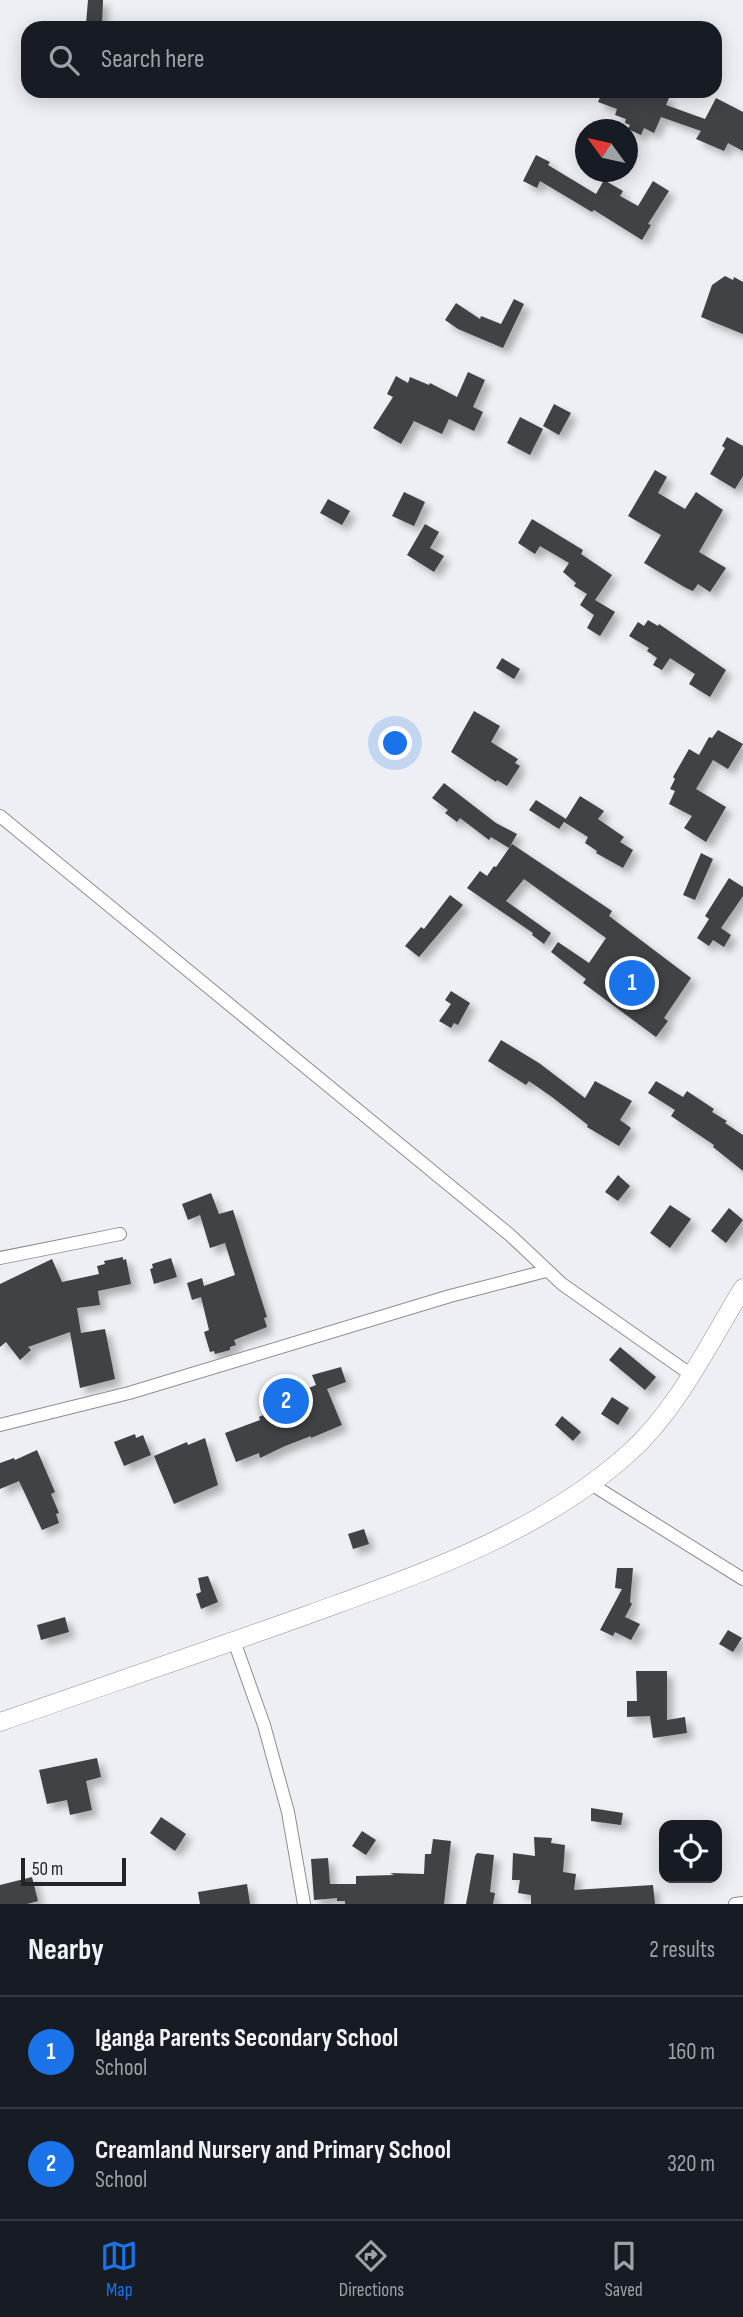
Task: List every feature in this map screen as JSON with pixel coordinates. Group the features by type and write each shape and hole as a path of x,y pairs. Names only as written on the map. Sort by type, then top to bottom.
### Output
{"main road":[{"path":"0,1722 420,1574 515,1531 591,1484 630,1452 655,1425 743,1288"}],"street":[{"path":"0,816 510,1235 546,1271 690,1374"},
{"path":"0,1258 120,1234"},
{"path":"0,1425 129,1393 450,1296 546,1271"},
{"path":"591,1484 743,1579"},
{"path":"234,1641 264,1725 289,1812 304,1904"},
{"path":"735,1904 743,1903"}],"building":[{"path":"88,0 103,0 102,21 86,21"},
{"path":"600,98 669,98 666,105 705,119 716,98 743,112 743,151 728,143 724,151 696,139 701,131 661,117 654,133 644,128 641,135 638,134 638,119 615,115 617,109 598,102"},
{"path":"536,155 596,194 603,182 607,182 623,191 620,196 638,206 653,181 669,191 648,224 651,225 642,240 540,181 537,188 523,181"},
{"path":"725,276 743,282 743,334 701,317 712,285"},
{"path":"514,299 524,304 503,348 458,329 445,320 456,303 480,319 481,316 501,324"},
{"path":"468,372 485,380 473,407 483,412 474,431 449,419 442,434 414,421 401,444 373,428 393,397 387,394 396,376 408,383 410,377 429,385 430,383 457,397"},
{"path":"554,404 571,413 559,435 543,426"},
{"path":"520,417 543,429 530,455 507,443"},
{"path":"727,437 743,446 743,476 735,489 710,474 725,448 722,446"},
{"path":"655,470 667,477 658,493 685,509 696,492 723,510 699,552 726,568 710,592 698,584 693,591 686,588 644,563 661,535 628,516"},
{"path":"404,492 425,502 414,526 392,516"},
{"path":"328,499 350,511 342,525 320,513"},
{"path":"532,519 583,550 581,554 612,575 595,600 615,612 600,636 587,628 594,615 580,605 587,594 574,586 576,583 563,572 569,563 540,546 535,554 518,543"},
{"path":"425,524 439,532 430,548 444,556 434,572 407,555"},
{"path":"648,620 658,626 659,624 726,670 710,697 689,684 695,674 670,658 662,670 653,665 657,658 647,651 649,648 629,636 638,622 644,626"},
{"path":"502,658 520,669 514,679 496,668"},
{"path":"474,711 500,726 491,742 518,759 515,763 520,766 507,786 497,780 496,782 451,752"},
{"path":"718,730 743,744 728,769 713,760 696,789 726,807 706,842 684,828 692,816 669,804 675,791 670,789 675,779 673,777 689,749 699,755 709,737 712,738"},
{"path":"444,783 496,823 517,834 509,848 491,837 489,840 460,818 457,822 445,813 448,810 432,798"},
{"path":"580,796 604,811 598,819 624,837 620,842 633,850 623,868 596,853 597,851 585,843 588,837 564,822"},
{"path":"536,800 566,819 559,829 529,810"},
{"path":"512,844 612,911 609,916 691,978 664,1018 668,1021 656,1037 583,983 586,979 551,952 558,942 589,963 606,938 524,879 506,901 551,933 544,944 532,935 533,933 467,888 480,871 487,876"},
{"path":"701,853 713,859 695,900 683,895"},
{"path":"729,878 743,887 743,896 721,928 731,935 724,947 713,940 709,946 697,938 709,919 705,916"},
{"path":"450,895 463,905 419,957 405,946 421,927 424,929"},
{"path":"451,991 470,1003 458,1025 454,1023 451,1028 439,1021 451,1004 445,1000"},
{"path":"501,1040 539,1063 585,1098 595,1081 632,1101 620,1120 631,1128 619,1146 587,1127 588,1125 529,1081 526,1085 488,1061"},
{"path":"656,1081 683,1097 687,1091 714,1109 712,1112 743,1135 743,1171 713,1147 714,1145 671,1116 675,1110 648,1093"},
{"path":"618,1175 630,1186 618,1201 605,1192"},
{"path":"211,1193 219,1214 233,1210 267,1317 264,1318 267,1327 234,1340 236,1345 230,1347 230,1350 215,1354 214,1351 210,1352 204,1332 209,1330 201,1297 192,1300 187,1283 202,1278 204,1286 235,1275 225,1243 210,1248 200,1215 188,1220 182,1204"},
{"path":"670,1205 691,1219 670,1248 650,1233"},
{"path":"729,1208 743,1220 726,1243 711,1231"},
{"path":"123,1257 123,1260 126,1259 131,1284 98,1291 100,1305 77,1308 81,1333 105,1329 115,1379 80,1388 70,1332 28,1347 31,1350 20,1360 6,1342 0,1347 0,1284 52,1259 62,1282 99,1274 97,1266 105,1264 104,1261"},
{"path":"171,1258 177,1277 154,1284 150,1269 153,1268 152,1264"},
{"path":"620,1347 656,1377 645,1390 609,1360"},
{"path":"341,1367 346,1382 327,1389 342,1425 260,1458 259,1453 236,1462 225,1433 260,1420 259,1417 294,1400 292,1395 316,1385 312,1375"},
{"path":"612,1397 629,1408 618,1425 601,1414"},
{"path":"562,1416 581,1432 573,1441 555,1425"},
{"path":"135,1434 136,1438 143,1435 151,1455 124,1466 114,1442"},
{"path":"205,1438 218,1485 174,1504 154,1456 187,1442 188,1445"},
{"path":"37,1450 55,1492 51,1494 59,1513 56,1514 59,1523 42,1530 19,1481 0,1489 0,1463 14,1458 15,1460"},
{"path":"364,1529 369,1544 353,1549 348,1534"},
{"path":"617,1568 633,1568 632,1604 625,1617 640,1624 631,1640 615,1632 613,1636 600,1630 622,1589 615,1588"},
{"path":"208,1576 218,1602 201,1609 196,1594 201,1592 198,1578"},
{"path":"65,1617 69,1632 41,1640 37,1625"},
{"path":"728,1630 742,1638 733,1652 719,1644"},
{"path":"636,1671 667,1671 667,1720 685,1717 687,1733 653,1738 650,1716 627,1717 627,1701 637,1701"},
{"path":"97,1758 101,1777 86,1781 92,1810 70,1815 67,1800 47,1804 39,1770"},
{"path":"591,1808 623,1813 621,1825 591,1821"},
{"path":"161,1817 186,1834 175,1851 150,1833"},
{"path":"362,1831 376,1840 366,1855 352,1846"},
{"path":"534,1837 552,1838 551,1843 565,1845 563,1872 576,1874 574,1890 653,1885 655,1904 531,1904 531,1895 518,1893 520,1880 512,1880 513,1853 535,1856"},
{"path":"433,1839 451,1841 444,1904 345,1904 345,1901 337,1901 337,1898 314,1900 311,1859 328,1858 330,1884 356,1884 356,1876 424,1874 425,1854 431,1854"},
{"path":"477,1853 494,1855 490,1892 495,1893 493,1904 466,1904"},
{"path":"32,1877 38,1901 27,1904 0,1904 0,1885"},
{"path":"247,1884 250,1904 200,1904 198,1892"}],"place":[{"name":"Iganga Parents Secondary School","path":"632,983"},
{"name":"Creamland Nursery and Primary School","path":"286,1401"}]}
